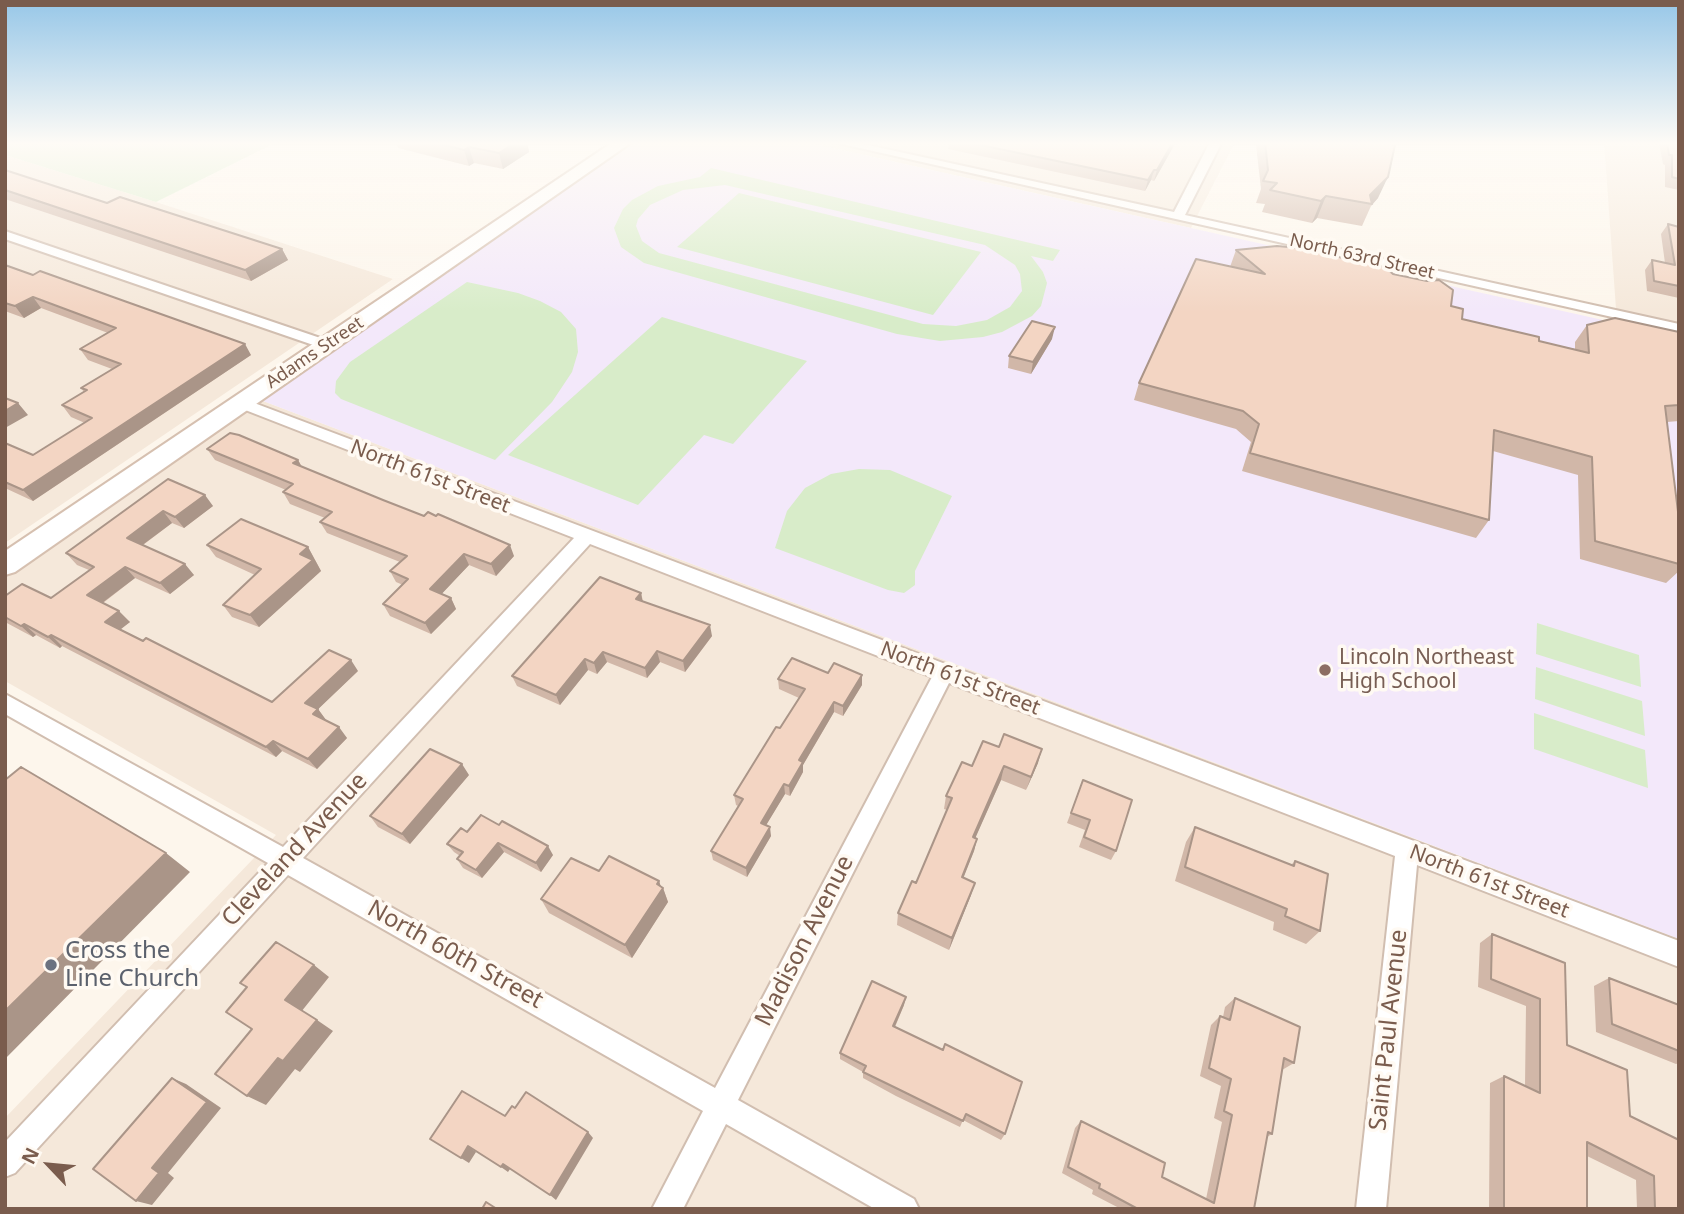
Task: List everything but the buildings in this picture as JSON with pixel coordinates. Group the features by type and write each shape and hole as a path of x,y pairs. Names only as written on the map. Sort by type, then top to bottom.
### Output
{"main road":[{"name":"Adams Street","path":"6,564 541,199"}],"street":[{"name":"North 63rd Street","path":"1099,199 1679,327"},
{"path":"1178,216 1187,199"},
{"path":"5,235 327,345"},
{"name":"North 61st Street","path":"242,403 1679,954"},
{"name":"Cleveland Avenue","path":"5,1163 586,537"},
{"name":"Madison Avenue","path":"667,1209 944,673"},
{"name":"North 60th Street","path":"5,703 904,1209"},
{"name":"Saint Paul Avenue","path":"1371,1209 1407,851"}],"shaded area":[{"path":"5,199 145,199 393,279 5,543"},
{"name":"Lincoln Northeast High School","path":"553,199 1060,199 1679,337 1679,939 263,401"},
{"path":"1060,199 1206,199 1191,228"},
{"path":"1608,199 1679,199 1679,337 1617,323"},
{"path":"263,401 1679,939 1679,1209 5,1209 5,1118 276,835 5,681 5,577"}],"green space":[{"path":"664,199 650,205 638,219 636,226 642,241 659,253 923,324 956,326 987,320 1010,307 1022,291 1020,274 1015,265 985,245 784,199 841,199 1060,250 1053,261 1031,256 1043,272 1047,283 1041,306 1032,316 1002,332 983,337 940,341 897,334 644,263 621,247 614,228 623,209 632,200"},
{"path":"733,199 762,199 981,252 933,315 677,247"},
{"path":"467,282 518,293 540,301 561,312 576,329 578,352 572,372 552,402 495,460 341,399 335,393 336,381 350,362"},
{"path":"662,317 807,361 733,444 704,435 638,505 508,455"},
{"path":"859,469 890,470 952,496 915,571 915,585 904,593 888,590 775,548 787,511 805,488 831,474"},
{"path":"1537,623 1639,655 1641,687 1536,654"},
{"path":"1536,667 1642,701 1645,736 1535,699"},
{"path":"1534,713 1645,750 1648,788 1534,749"}],"place":[{"name":"Lincoln Northeast High School","path":"1325,670"},
{"name":"Cross the Line Church","path":"51,965"}]}
